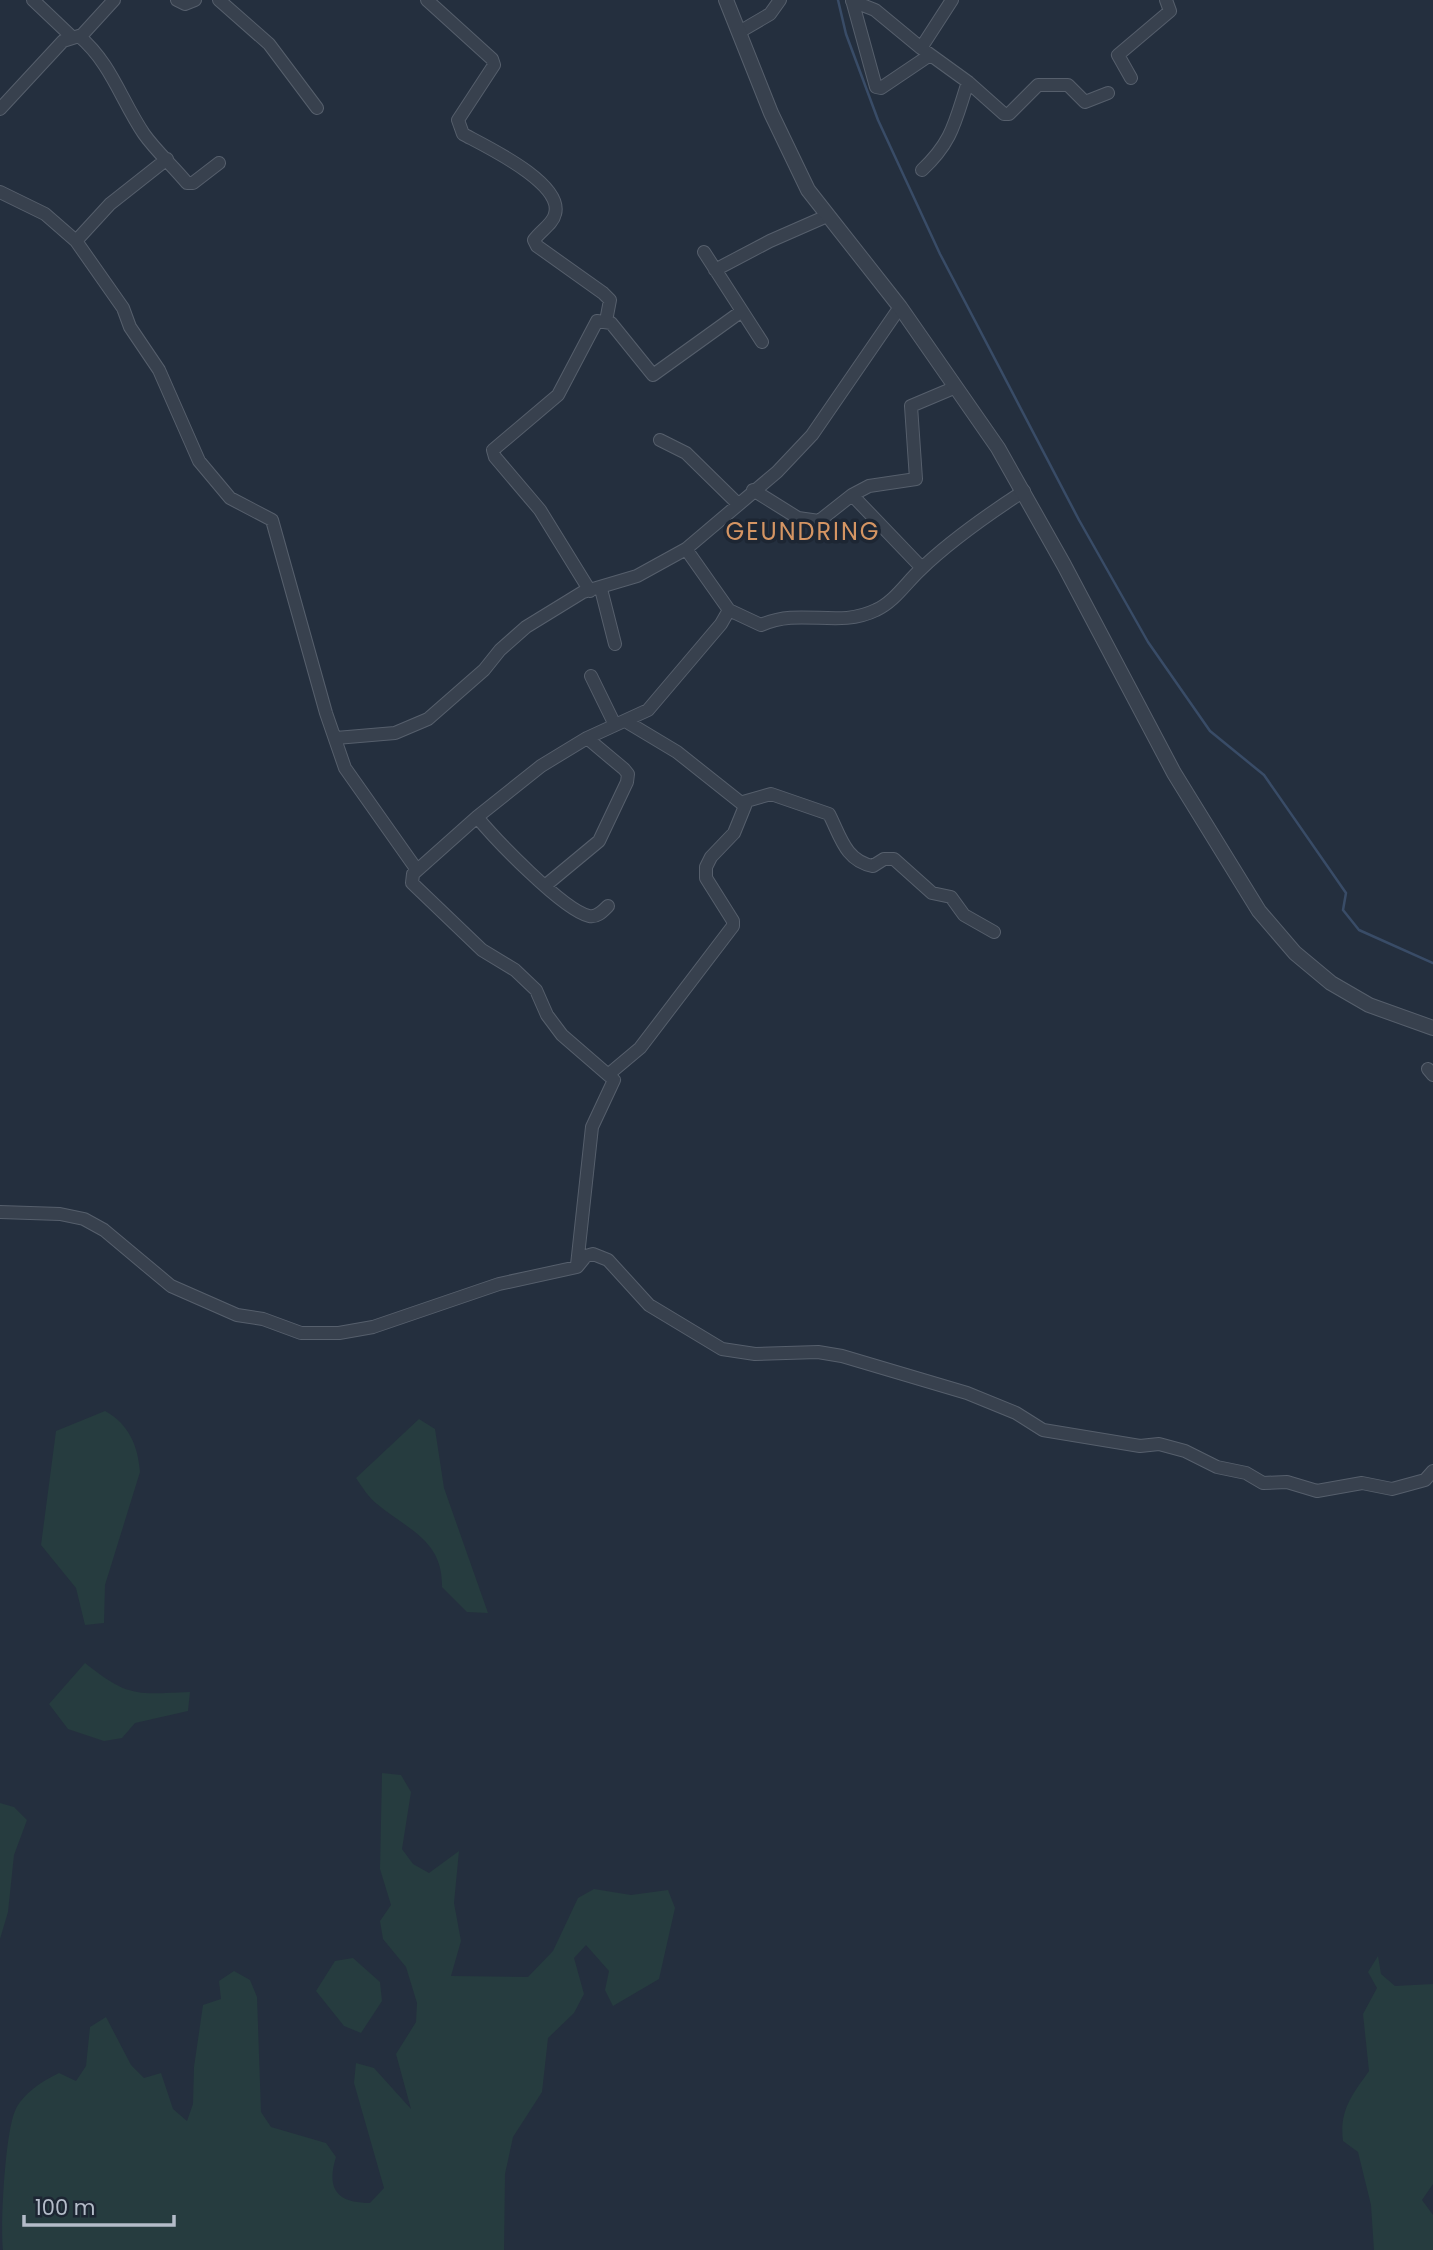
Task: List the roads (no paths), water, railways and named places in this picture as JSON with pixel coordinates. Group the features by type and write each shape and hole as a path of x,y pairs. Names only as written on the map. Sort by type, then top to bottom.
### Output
{"street":[{"path":"33,0 75,37 96,50 115,78 146,137 190,184 219,163"},
{"path":"0,109 63,41 92,27 114,0"},
{"path":"177,0 185,4 195,0"},
{"path":"219,0 268,44 317,108"},
{"path":"427,0 492,59 494,65 458,120 459,127 463,134 520,165 554,201 556,211 553,220 534,240 537,246 610,300 606,321"},
{"path":"726,0 791,158 827,216 900,307 956,387 1024,491 1174,773 1274,930 1312,970 1331,983 1369,1005 1433,1028"},
{"path":"741,31 770,14 780,0"},
{"path":"852,0 876,87 881,88 925,47 952,0"},
{"path":"852,0 876,10 925,47 1004,114 1010,114 1038,85 1068,85 1085,102 1108,93"},
{"path":"1131,78 1118,55 1170,11 1166,0"},
{"path":"922,170 946,145 968,82"},
{"path":"76,241 110,204 167,159"},
{"path":"0,192 45,214 76,241 123,308 130,327 159,370 199,461 230,498 272,520 326,713 345,768 361,795 417,870"},
{"path":"715,270 770,241 827,216"},
{"path":"704,251 762,342"},
{"path":"336,738 394,733 428,719 448,698 484,670 500,650 526,627 583,592 637,576 686,549 737,503 777,472 812,435 900,307"},
{"path":"606,321 653,374 742,311"},
{"path":"606,321 593,325 558,395 495,446 492,453 540,510 596,590 615,644"},
{"path":"753,490 798,518 819,521 852,495 869,486 916,479 911,406 956,387"},
{"path":"660,440 686,453 737,503"},
{"path":"686,549 729,610 761,625 779,617 813,615 825,618 855,618 879,609 981,518 1024,491"},
{"path":"852,495 922,568"},
{"path":"577,1267 592,1127 613,1085 609,1074 562,1035 547,1015 536,990 514,970 482,950 412,883 417,870 541,766 587,738 648,710 661,698 729,610"},
{"path":"591,676 621,723 677,752 745,806 734,833 711,857 706,867 706,878 733,921 733,926 640,1048 609,1074"},
{"path":"546,885 599,841 627,782 628,774 624,769 587,738"},
{"path":"743,802 771,794 829,814 845,849 855,858 873,866 888,858 894,859 932,893 951,897 970,919 994,932"},
{"path":"477,817 517,861 590,916 597,915 608,906"},
{"path":"0,1212 60,1213 84,1219 104,1230 170,1286 237,1315 263,1319 301,1333 339,1333 373,1327 499,1284 577,1267 586,1256 593,1254 608,1260 649,1305 722,1349 755,1354 818,1352 842,1356 967,1393 1016,1413 1043,1430 1140,1446 1159,1444 1185,1451 1217,1467 1246,1473 1263,1483 1287,1482 1317,1491 1362,1483 1392,1489 1425,1480 1433,1471"}],"waterway":[{"path":"838,0 846,34 878,120 940,254 1079,520 1148,642 1210,731 1264,775 1346,893 1343,910 1359,930 1433,963"}],"district":[{"name":"GEUNDRING","path":"803,532"}]}
